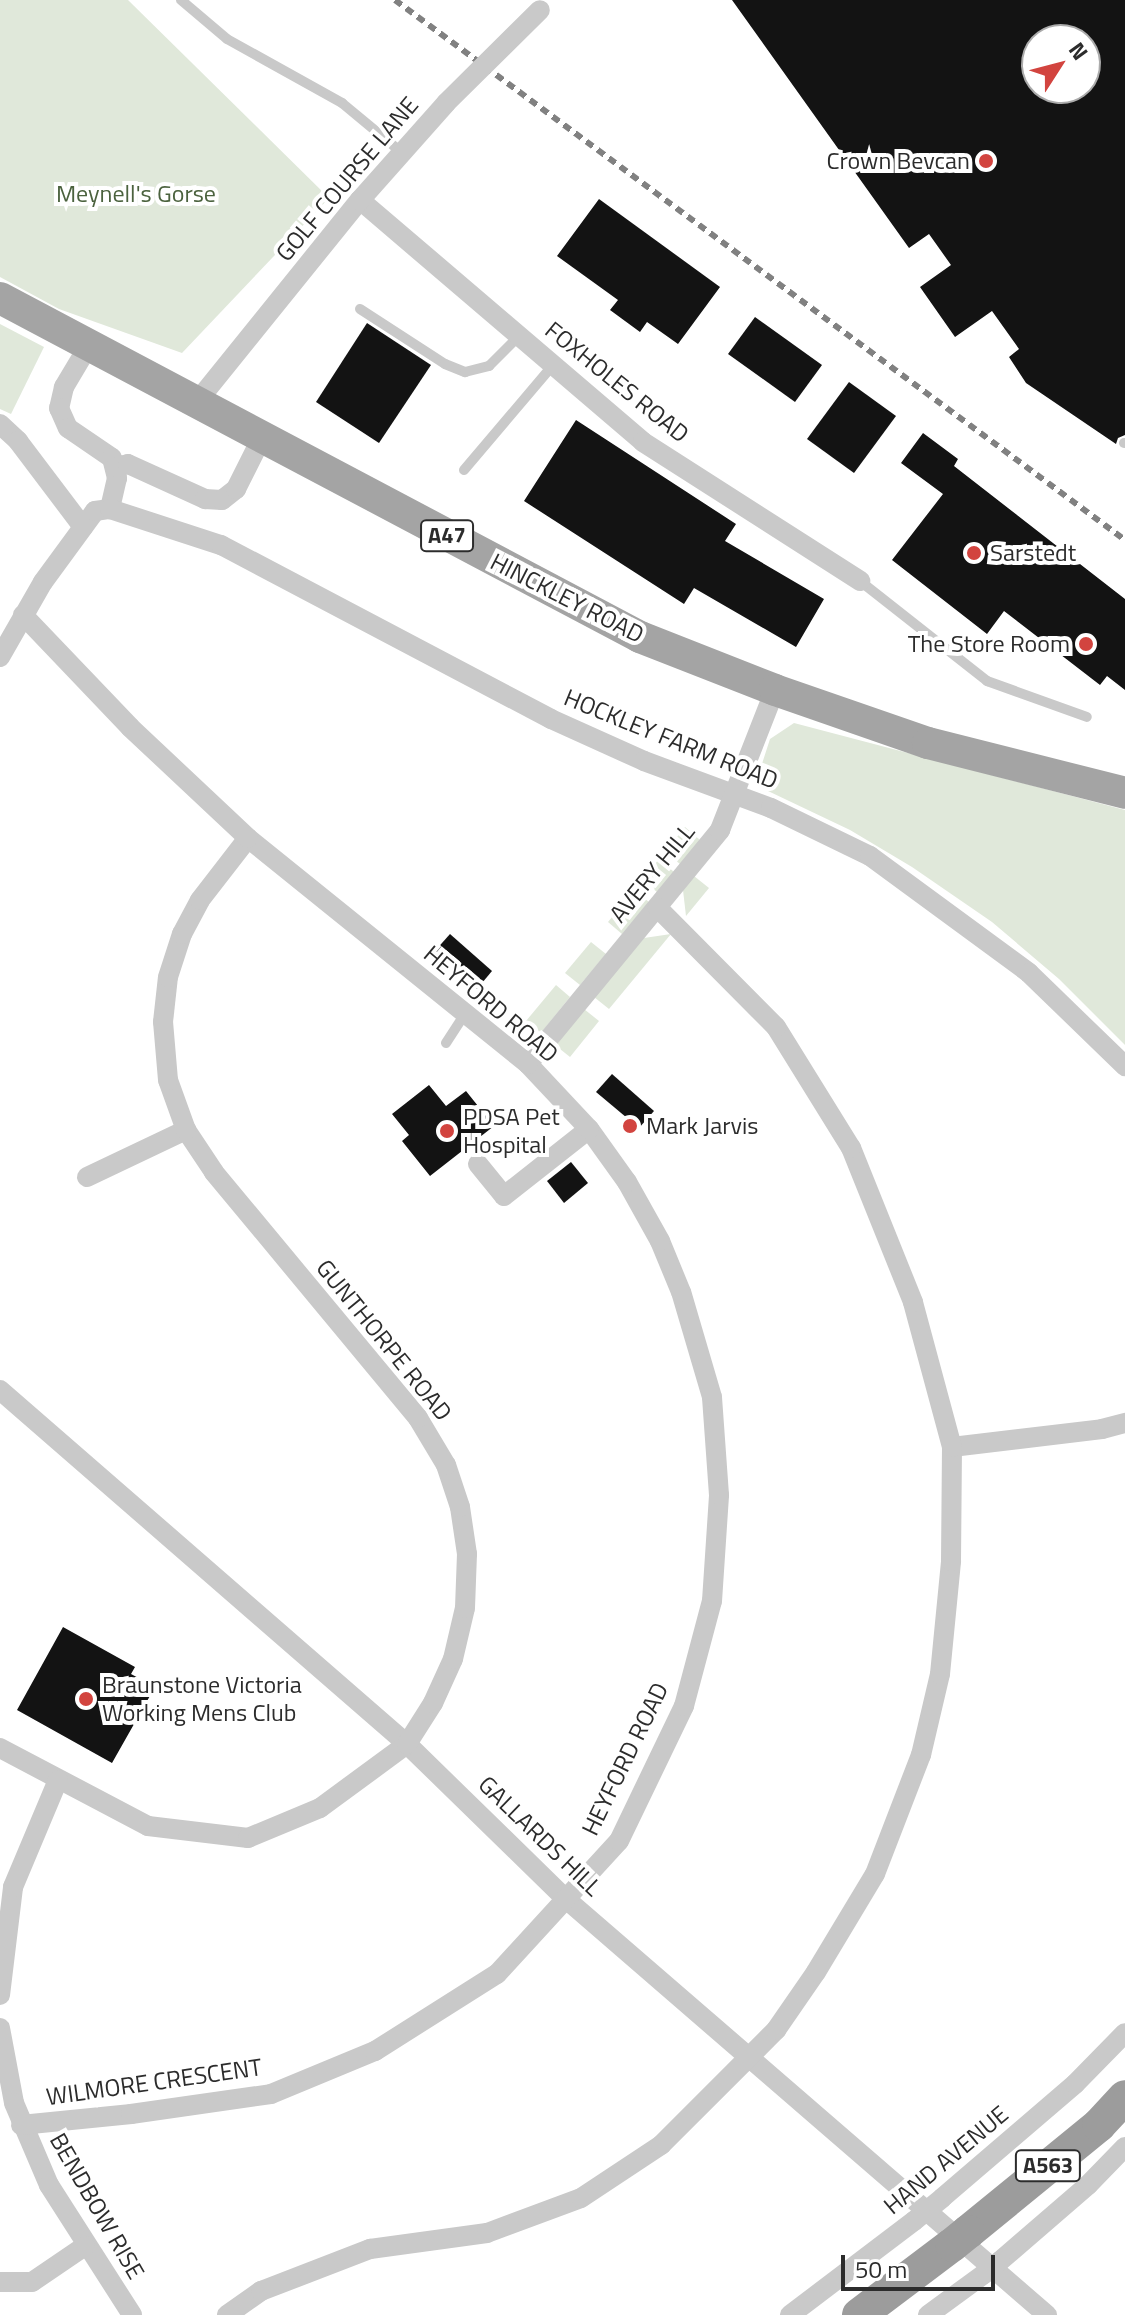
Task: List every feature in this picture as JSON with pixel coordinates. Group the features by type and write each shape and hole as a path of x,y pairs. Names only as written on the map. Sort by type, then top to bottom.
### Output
{"highway":[{"name":"A563","path":"859,2315 1099,2125 1125,2097"}],"main road":[{"name":"HINCKLEY ROAD","path":"0,298 261,439 640,637 775,690 928,743 1125,793"}],"street":[{"name":"GOLF COURSE LANE","path":"196,403 401,152 546,5"},
{"name":"FOXHOLES ROAD","path":"360,200 643,442 860,581"},
{"path":"0,657 23,615 83,527 95,511 110,509 116,488 116,467 105,451 68,428 59,408 64,387 89,345"},
{"path":"0,424 18,441 83,527"},
{"path":"116,467 128,464 205,499 222,500 236,489 261,439"},
{"name":"HOCKLEY FARM ROAD","path":"110,509 221,545 551,719 644,761 737,795 870,856 929,896 1029,973 1125,1066"},
{"name":"HEYFORD ROAD","path":"23,615 130,727 248,838 528,1064 589,1129 634,1193 660,1241 685,1303 712,1397 719,1495 712,1601 684,1706 619,1841 566,1899"},
{"name":"AVERY HILL","path":"528,1064 720,830 737,795 775,690"},
{"name":"GUNTHORPE ROAD","path":"248,838 200,900 182,934 168,977 163,1022 168,1080 186,1130 214,1172 418,1418 446,1465 460,1507 467,1554 465,1608 453,1659 433,1703 407,1744"},
{"path":"227,2315 261,2291 370,2249 487,2233 581,2198 661,2145 776,2030 816,1972 875,1874 921,1755 940,1674 951,1561 952,1447 913,1302 851,1148 776,1027 658,908"},
{"path":"478,1164 504,1196 589,1129"},
{"path":"87,1177 186,1130"},
{"name":"GALLARDS HILL","path":"0,1390 407,1744 566,1899 1047,2315"},
{"path":"952,1447 1102,1429 1125,1423"},
{"path":"0,1748 148,1826 248,1838 320,1808 407,1744"},
{"path":"0,1995 13,1887 58,1780"},
{"name":"WILMORE CRESCENT","path":"21,2125 131,2114 271,2094 362,2057 497,1974 566,1899"},
{"name":"BENDBOW RISE","path":"0,2028 21,2125 49,2185 85,2246 132,2315"},
{"name":"HAND AVENUE","path":"790,2315 942,2198 1075,2084 1125,2033"},
{"path":"928,2315 992,2267 1088,2185 1125,2147"},
{"path":"0,2282 32,2282 85,2246"}],"lane":[{"path":"181,0 227,39 342,103 401,152"},
{"path":"360,309 445,364 465,372 489,366 519,336"},
{"path":"464,470 553,365"},
{"path":"860,581 987,681 1087,717"},
{"path":"446,1043 464,1015"}],"green space":[{"name":"Meynell's Gorse","path":"0,0 128,0 329,198 182,353 59,309 0,277"},
{"path":"0,324 44,347 11,414 0,409"},
{"path":"794,723 1125,810 1125,1045 1059,979 992,922 912,867 850,830 768,791 760,770 770,739"},
{"path":"685,827 700,840 680,864 665,852"},
{"path":"659,859 674,872 657,892 642,880"},
{"path":"694,876 709,888 686,916 683,890"},
{"path":"634,890 649,902 622,934 608,922"},
{"path":"671,934 609,1009 594,997 644,938"},
{"path":"591,942 606,954 580,985 565,973"},
{"path":"556,985 570,997 541,1033 526,1021"},
{"path":"584,1009 599,1021 570,1057 555,1045"}],"building":[{"name":"Crown Bevcan","path":"732,0 1125,0 1125,435 1118,438 1116,444 1026,383 1009,357 1019,349 992,311 955,337 920,287 951,265 929,234 909,248"},
{"path":"599,199 720,287 678,344 647,322 640,332 610,310 618,300 557,256"},
{"path":"755,317 822,365 795,402 728,354"},
{"path":"367,323 431,365 379,443 316,402"},
{"path":"849,382 896,416 854,473 807,439"},
{"path":"576,420 736,524 725,541 824,599 796,647 694,588 684,604 524,501"},
{"path":"923,433 958,459 954,466 1125,599 1125,690 1107,676 1100,685 1004,611 987,634 892,560 943,494 901,463"},
{"path":"450,934 492,971 477,989 434,952"},
{"path":"612,1074 654,1111 639,1128 596,1092"},
{"name":"PDSA Pet Hospital","path":"429,1085 446,1106 466,1091 494,1126 430,1176 402,1141 409,1135 392,1114"},
{"path":"571,1162 588,1183 564,1203 547,1181"},
{"name":"Braunstone Victoria Working Mens Club","path":"63,1627 135,1667 131,1674 155,1687 112,1763 17,1710"}],"railway":[{"path":"395,0 1125,540"}],"place":[{"name":"Crown Bevcan","path":"986,161"},
{"name":"Sarstedt","path":"974,553"},
{"name":"The Store Room","path":"1086,644"},
{"name":"Mark Jarvis","path":"630,1126"},
{"name":"PDSA Pet Hospital","path":"447,1131"},
{"name":"Braunstone Victoria Working Mens Club","path":"86,1699"}]}
